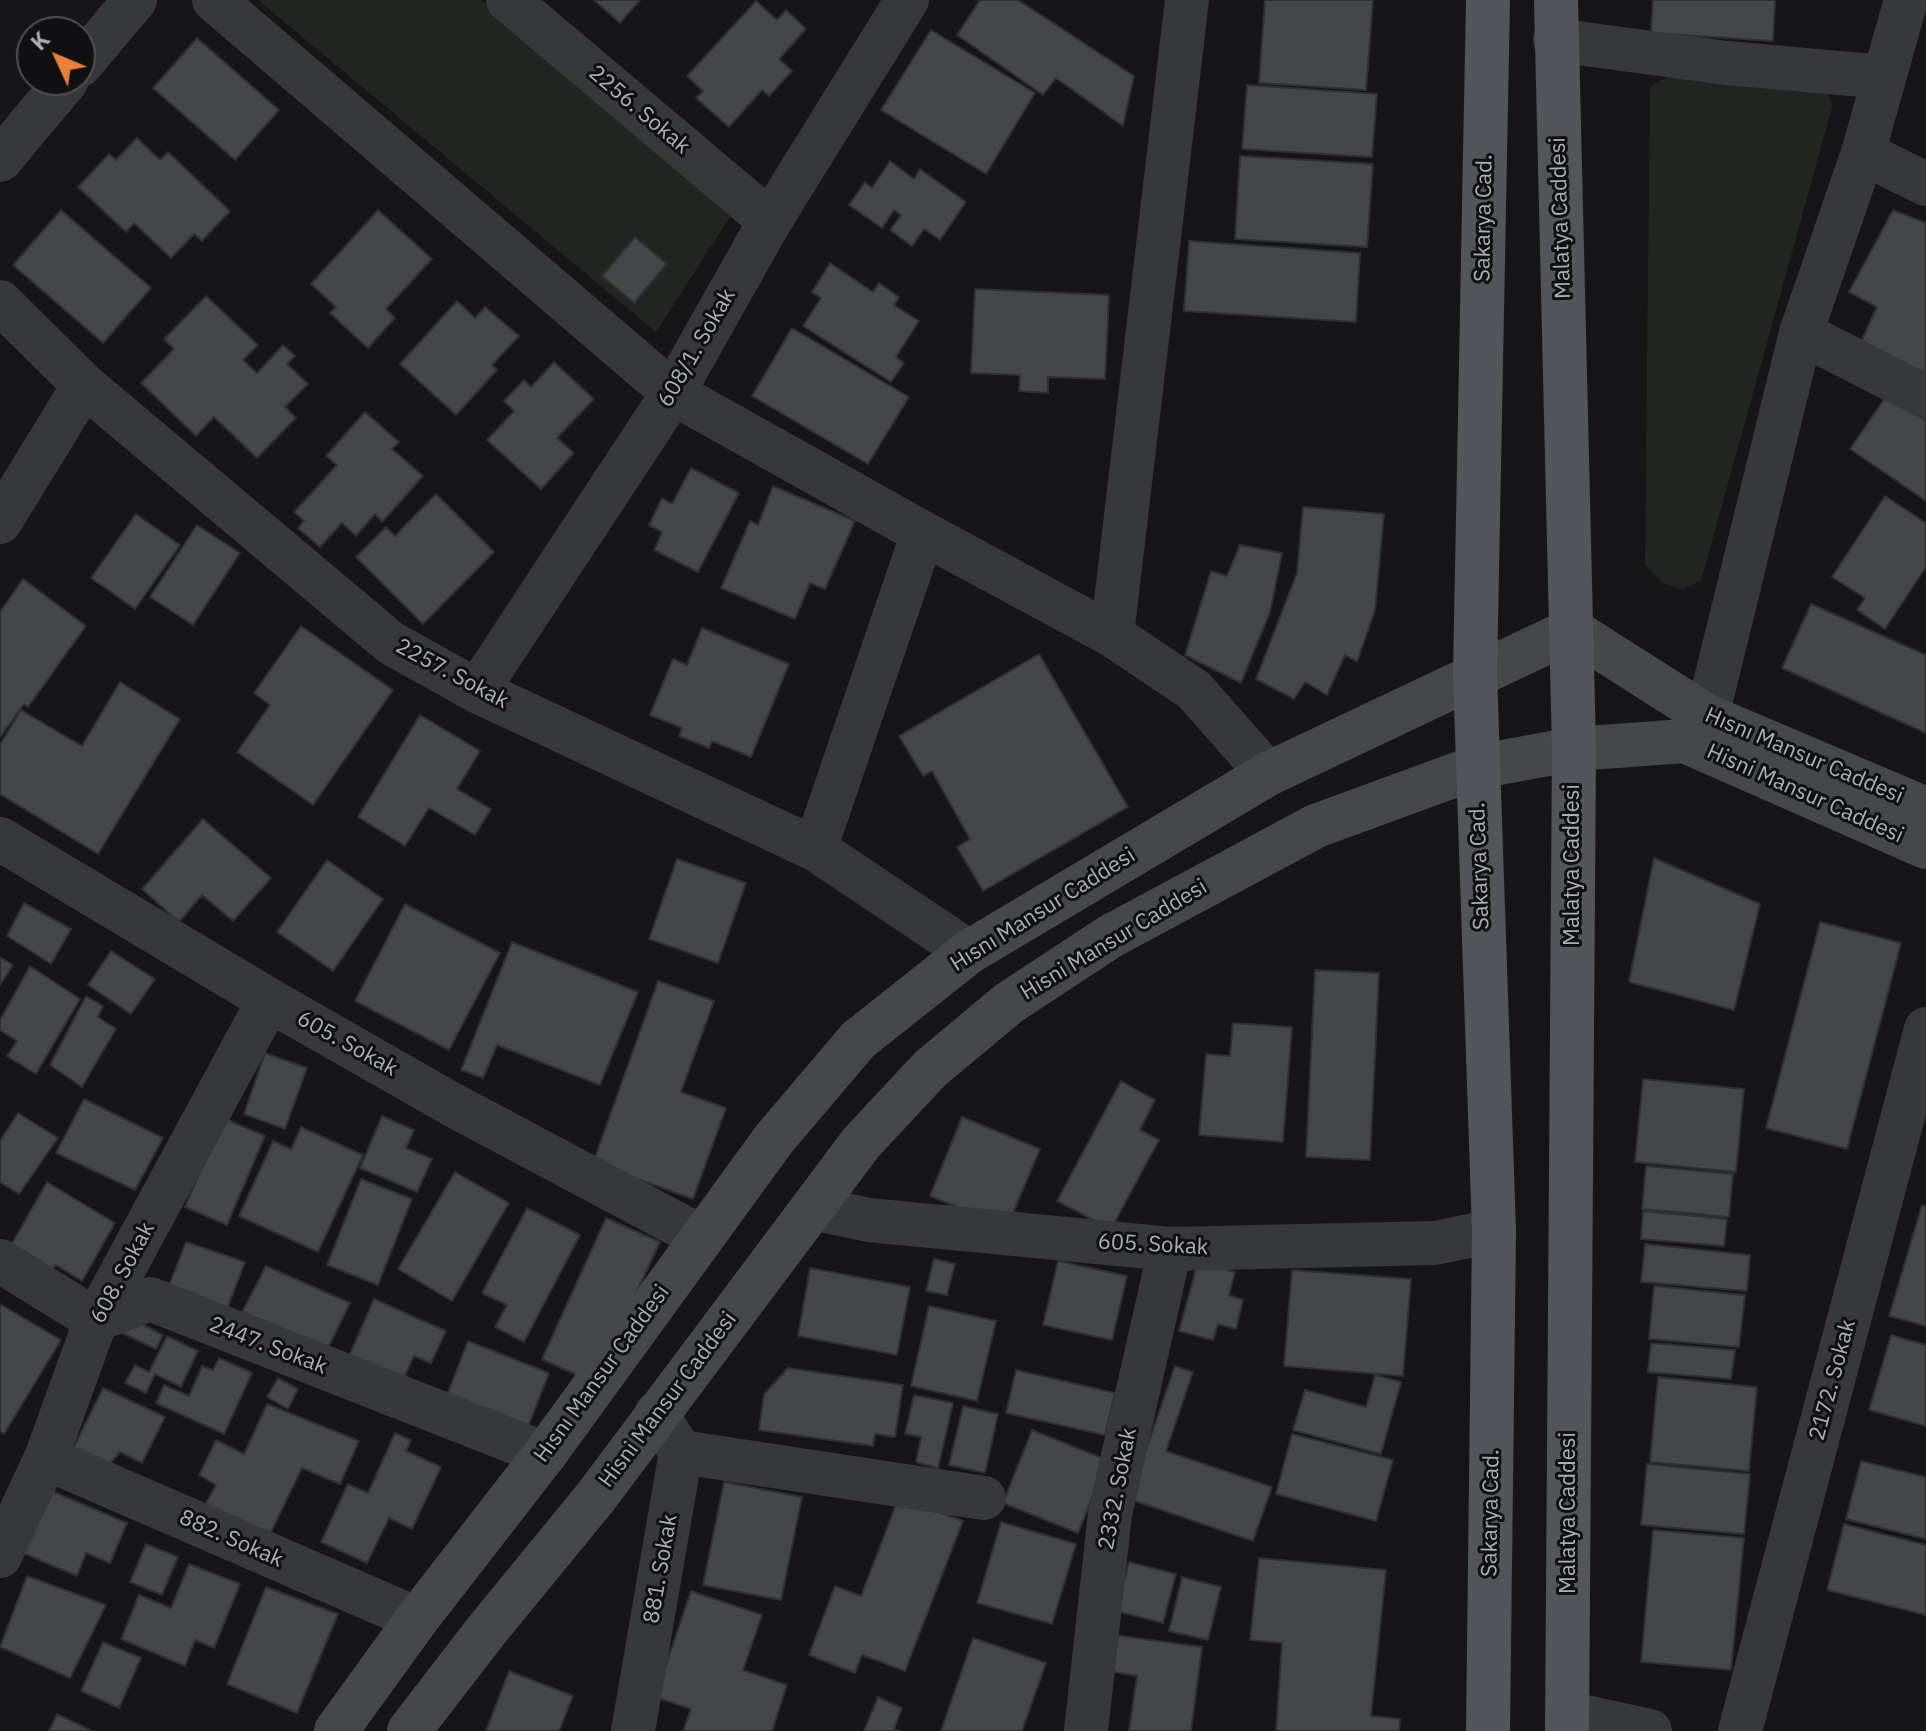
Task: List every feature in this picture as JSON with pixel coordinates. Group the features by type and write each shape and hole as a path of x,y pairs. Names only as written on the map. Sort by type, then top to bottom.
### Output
{"main road":[{"name":"Sakarya Cad.","path":"1488,0 1475,674 1494,1231 1488,1731"},
{"name":"Malatya Caddesi","path":"1555,20 1574,749 1567,1722"},
{"name":"Hısnı Mansur Caddesi","path":"336,1731 417,1619 545,1454 774,1139 858,1040 969,952 1268,774 1572,630 1707,716 1926,809"},
{"name":"Hisni Mansur Caddesi","path":"409,1731 595,1498 861,1143 930,1069 1009,1003 1111,936 1316,826 1477,767 1574,749 1685,741 1926,847"}],"street":[{"path":"96,46 135,0"},
{"path":"214,0 673,393 1112,635 1194,690 1268,774"},
{"name":"2256. Sokak","path":"508,0 770,221"},
{"name":"608/1. Sokak","path":"477,691 673,393 770,221 907,0"},
{"path":"1112,635 1187,0"},
{"path":"1707,716 1801,333 1863,153 1884,77 1912,11"},
{"path":"1555,20 1727,63 1884,77"},
{"path":"0,160 54,96"},
{"path":"1863,153 1926,184"},
{"name":"2257. Sokak","path":"0,302 84,385 391,643 477,691 815,849 969,952"},
{"path":"1801,333 1926,397"},
{"path":"0,522 84,385"},
{"path":"815,849 923,533"},
{"name":"605. Sokak","path":"0,839 269,1000 453,1105 701,1237"},
{"name":"608. Sokak","path":"4,1531 46,1458 96,1320 269,1000"},
{"name":"2172. Sokak","path":"1740,1731 1926,1029"},
{"name":"605. Sokak","path":"812,1208 869,1220 1170,1249 1435,1243 1494,1231"},
{"name":"2332. Sokak","path":"1086,1731 1110,1514 1170,1249"},
{"path":"0,1261 96,1320"},
{"name":"2447. Sokak","path":"96,1320 150,1299 545,1454"},
{"path":"656,1414 681,1452 984,1498"},
{"name":"881. Sokak","path":"633,1731 681,1452"},
{"name":"882. Sokak","path":"46,1458 417,1619"},
{"path":"1567,1722 1650,1731"}],"shaded area":[{"path":"258,0 482,0 735,209 656,332"},
{"path":"1683,68 1820,81 1833,104 1701,581 1683,589 1662,583 1645,564 1650,87"}],"building":[{"path":"594,0 640,0 620,23"},
{"path":"980,0 1018,0 1134,76 1123,126 1056,78 1043,95 957,35"},
{"path":"1265,0 1373,0 1366,90 1259,83"},
{"path":"1653,0 1775,0 1773,41 1651,33"},
{"path":"756,1 777,20 786,10 806,29 779,59 792,71 769,96 762,90 729,127 696,98 703,91 687,76"},
{"path":"931,30 1035,93 986,174 881,110"},
{"path":"197,38 279,110 235,160 153,88"},
{"path":"1247,85 1377,94 1372,157 1242,149"},
{"path":"137,138 160,160 168,152 230,211 202,241 194,234 171,258 134,223 126,232 78,187 109,154 116,160"},
{"path":"1240,156 1373,164 1367,247 1235,239"},
{"path":"890,161 914,179 920,169 966,202 940,240 924,229 912,246 890,230 901,215 894,210 882,228 849,205 865,182 872,188"},
{"path":"61,210 151,288 103,343 13,265"},
{"path":"378,210 432,259 386,309 395,318 368,348 330,313 336,307 311,284"},
{"path":"1893,210 1926,223 1926,377 1860,344 1877,307 1849,292"},
{"path":"635,237 667,264 634,303 602,276"},
{"path":"1189,241 1360,253 1356,322 1184,311"},
{"path":"830,263 873,292 879,283 899,297 894,305 919,321 896,357 904,363 891,382 803,326 821,298 812,292"},
{"path":"975,289 1109,295 1105,379 1048,377 1048,393 1019,391 1020,375 971,373"},
{"path":"206,296 258,345 243,360 257,373 283,345 295,356 287,364 308,384 285,407 296,418 257,458 214,417 196,436 141,383 174,349 164,339"},
{"path":"457,301 475,318 485,307 519,336 492,365 497,370 456,415 400,364"},
{"path":"792,328 909,397 868,464 752,396"},
{"path":"554,362 594,399 557,438 574,453 541,489 487,440 514,411 504,401 524,380 531,387"},
{"path":"1887,395 1926,421 1926,501 1850,449"},
{"path":"365,412 399,442 392,449 423,476 382,522 375,514 356,536 342,523 320,547 298,528 304,521 294,512 337,465 326,456"},
{"path":"691,468 739,493 698,572 654,550 662,532 649,525 662,498 672,504"},
{"path":"773,486 855,521 825,589 810,583 795,619 721,588 750,521 758,525"},
{"path":"436,494 494,552 423,624 356,557 386,527 395,536"},
{"path":"1885,496 1926,523 1926,567 1885,629 1857,610 1865,598 1832,577"},
{"path":"1303,507 1384,514 1375,610 1357,662 1345,655 1327,695 1305,682 1294,699 1256,679 1297,573"},
{"path":"136,514 180,545 135,609 91,578"},
{"path":"197,525 240,553 193,625 150,597"},
{"path":"1240,545 1282,553 1270,612 1241,683 1185,655 1211,571 1227,576"},
{"path":"23,579 86,626 28,707 24,704 0,737 0,612"},
{"path":"1811,604 1926,655 1926,733 1782,668"},
{"path":"301,626 393,690 313,805 237,752 270,705 254,693"},
{"path":"702,628 789,664 751,757 712,741 709,748 679,736 682,728 650,715 673,659 687,665"},
{"path":"1039,654 1128,807 983,891 957,847 970,839 932,771 923,776 899,736"},
{"path":"120,682 180,719 98,854 0,794 0,745 21,710 82,746"},
{"path":"420,715 480,751 457,789 491,809 475,835 429,808 405,846 358,817"},
{"path":"203,819 271,878 233,921 202,895 179,922 142,889"},
{"path":"1654,858 1760,904 1734,1010 1629,982"},
{"path":"677,859 746,883 718,963 649,939"},
{"path":"327,860 383,899 333,971 277,932"},
{"path":"24,903 71,929 51,964 7,936"},
{"path":"405,904 500,953 449,1050 355,1001"},
{"path":"1820,922 1901,943 1847,1149 1766,1128"},
{"path":"512,942 638,992 600,1085 497,1045 483,1078 461,1070"},
{"path":"111,951 155,979 131,1014 88,985"},
{"path":"0,957 13,965 0,985"},
{"path":"30,966 80,999 36,1074 7,1056 17,1041 0,1030 0,1020"},
{"path":"1315,970 1379,973 1370,1160 1306,1157"},
{"path":"658,981 714,1001 681,1092 726,1108 693,1199 593,1163"},
{"path":"86,996 103,1006 98,1017 116,1029 82,1087 50,1065"},
{"path":"1233,1023 1292,1027 1283,1142 1199,1135 1206,1054 1230,1056"},
{"path":"265,1053 307,1068 285,1129 244,1114"},
{"path":"1643,1079 1744,1089 1736,1172 1635,1162"},
{"path":"1121,1081 1155,1100 1140,1130 1159,1140 1111,1229 1057,1201"},
{"path":"84,1099 163,1138 135,1190 56,1153"},
{"path":"18,1113 58,1138 19,1194 0,1182 0,1141"},
{"path":"382,1116 414,1130 406,1148 432,1159 417,1192 360,1168"},
{"path":"962,1117 1040,1149 1007,1227 930,1196"},
{"path":"223,1118 265,1136 227,1225 185,1207"},
{"path":"301,1127 363,1155 318,1252 239,1216 273,1141 291,1149"},
{"path":"1646,1166 1733,1174 1729,1217 1642,1209"},
{"path":"455,1172 509,1203 452,1301 398,1269"},
{"path":"361,1179 412,1199 378,1285 327,1265"},
{"path":"47,1182 115,1223 82,1281 56,1265 51,1271 10,1247"},
{"path":"1922,1205 1926,1207 1926,1326 1889,1316"},
{"path":"527,1208 580,1235 524,1342 495,1327 507,1305 482,1293"},
{"path":"1643,1211 1727,1219 1724,1246 1641,1239"},
{"path":"606,1218 660,1242 594,1383 542,1359"},
{"path":"186,1242 245,1262 227,1309 168,1288"},
{"path":"1645,1244 1750,1255 1747,1291 1641,1282"},
{"path":"934,1259 955,1264 947,1295 926,1291"},
{"path":"1058,1261 1127,1276 1112,1340 1043,1325"},
{"path":"1198,1262 1235,1272 1229,1295 1243,1300 1236,1329 1218,1324 1213,1340 1179,1331"},
{"path":"266,1266 350,1303 328,1348 242,1312"},
{"path":"810,1268 910,1287 897,1355 798,1336"},
{"path":"1292,1270 1411,1279 1403,1376 1284,1366"},
{"path":"1654,1286 1745,1295 1739,1347 1649,1339"},
{"path":"374,1299 446,1331 431,1363 414,1356 400,1387 346,1363"},
{"path":"0,1304 61,1340 4,1434 0,1431"},
{"path":"929,1306 996,1321 977,1401 911,1386"},
{"path":"129,1318 163,1335 156,1349 122,1333"},
{"path":"1891,1335 1926,1345 1926,1426 1869,1410"},
{"path":"167,1336 198,1351 181,1387 155,1374 146,1393 125,1383 135,1365 149,1372"},
{"path":"468,1341 549,1373 526,1432 445,1400"},
{"path":"1651,1343 1735,1350 1731,1379 1648,1372"},
{"path":"219,1358 252,1373 224,1434 156,1403 164,1385 189,1396 202,1366 213,1370"},
{"path":"1175,1366 1193,1372 1166,1451 1272,1487 1253,1541 1129,1499"},
{"path":"788,1368 903,1385 895,1437 875,1434 873,1446 759,1430 764,1394"},
{"path":"1016,1370 1115,1393 1105,1435 1006,1413"},
{"path":"1375,1375 1401,1382 1381,1454 1293,1430 1305,1390 1366,1407"},
{"path":"1658,1377 1757,1387 1749,1471 1650,1462"},
{"path":"278,1378 298,1389 288,1409 267,1397"},
{"path":"103,1388 165,1417 142,1463 120,1452 103,1471 73,1449"},
{"path":"914,1395 953,1403 938,1468 916,1462 921,1437 905,1434"},
{"path":"267,1404 359,1441 340,1484 302,1468 270,1534 205,1505 216,1485 199,1475 216,1440 244,1454"},
{"path":"963,1406 998,1414 985,1473 949,1465"},
{"path":"1032,1430 1107,1460 1078,1533 1003,1503"},
{"path":"395,1433 411,1440 406,1451 441,1467 412,1529 389,1518 367,1563 321,1542 348,1484 368,1493"},
{"path":"1292,1434 1393,1460 1376,1521 1276,1494"},
{"path":"1861,1461 1926,1477 1926,1539 1846,1519"},
{"path":"1647,1464 1750,1474 1744,1534 1641,1525"},
{"path":"724,1482 802,1497 781,1600 703,1585"},
{"path":"47,1489 127,1523 110,1563 86,1553 77,1576 21,1552"},
{"path":"899,1497 963,1521 905,1671 862,1655 855,1673 809,1655 835,1586 861,1596"},
{"path":"1001,1522 1076,1544 1052,1624 977,1603"},
{"path":"1844,1524 1926,1545 1926,1615 1827,1590"},
{"path":"1653,1530 1744,1538 1731,1670 1641,1662"},
{"path":"146,1544 178,1557 162,1595 130,1582"},
{"path":"1259,1558 1386,1570 1371,1716 1400,1719 1399,1731 1276,1731 1282,1643 1250,1640"},
{"path":"1129,1562 1176,1574 1163,1623 1116,1611"},
{"path":"189,1564 240,1584 214,1648 195,1640 185,1666 121,1639 139,1595 171,1608"},
{"path":"27,1576 106,1605 70,1678 0,1647"},
{"path":"1182,1577 1221,1587 1208,1640 1169,1631"},
{"path":"266,1587 338,1614 297,1713 227,1684"},
{"path":"691,1591 762,1615 743,1670 787,1685 772,1731 683,1731 691,1709 655,1697"},
{"path":"1114,1635 1202,1647 1191,1731 1129,1731 1137,1676 1109,1671"},
{"path":"973,1638 1046,1663 1022,1731 941,1731"},
{"path":"103,1642 141,1658 119,1708 81,1691"},
{"path":"509,1671 573,1696 559,1731 486,1731"},
{"path":"878,1697 902,1708 894,1729 899,1731 864,1731"},
{"path":"57,1714 92,1731 49,1731"}]}
